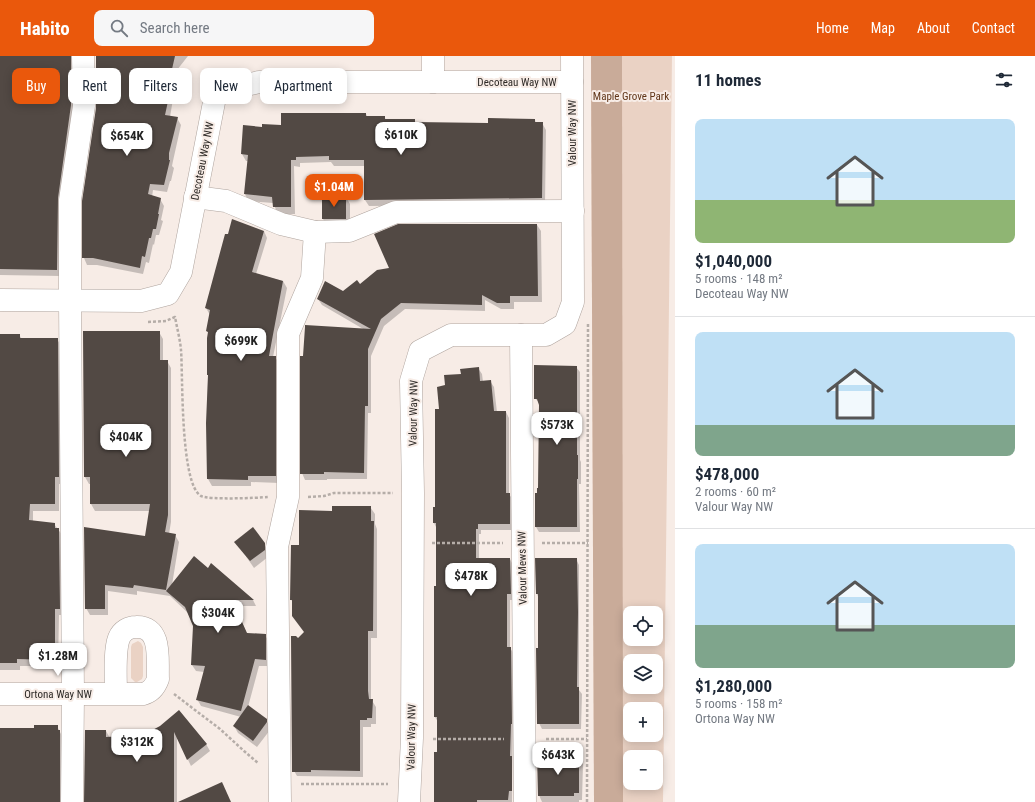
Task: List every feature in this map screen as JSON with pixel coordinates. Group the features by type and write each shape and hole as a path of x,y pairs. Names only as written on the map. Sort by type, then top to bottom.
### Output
{"street":[{"path":"72,802 73,694 70,200 84,106 83,56"},
{"path":"433,56 433,82"},
{"name":"Valour Way NW","path":"409,802 412,738 413,493 411,381 420,351 451,335 546,335 565,324 573,302 572,56"},
{"name":"Decoteau Way NW","path":"0,300 142,300 168,294 181,272 216,92 260,82 572,82"},
{"path":"195,197 226,201 281,224 315,232 349,230 396,212 573,211"},
{"path":"280,802 276,547 288,497 288,334 312,278 315,232"},
{"name":"Valour Mews NW","path":"521,335 525,802"},
{"name":"Ortona Way NW","path":"0,694 116,694"}],"path":[{"path":"140,322 166,321 175,318 181,348 185,447 193,485 197,493 203,497 219,498 275,497"},
{"path":"587,802 588,319"},
{"path":"301,497 324,496 334,493 413,493"},
{"path":"412,543 506,543"},
{"path":"537,543 588,543"},
{"path":"412,738 510,739"},
{"path":"539,739 587,739"}],"green space":[{"name":"Maple Grove Park","path":"591,56 672,56 663,802 594,802"},
{"path":"138,641 143,647 143,676 142,679 135,682 131,678 131,647 132,644"}],"shaded area":[{"path":"591,56 622,56 623,802 594,802"}],"building":[{"path":"0,56 71,56 71,68 68,68 68,104 71,105 58,198 57,270 0,269"},
{"path":"96,56 175,56 172,68 129,68 129,104 167,104 165,115 178,117 169,153 170,160 164,185 150,184 148,194 161,198 156,229 153,229 151,238 149,238 145,257 142,256 140,268 93,258 82,258 82,201 96,104 121,104 121,68 96,68"},
{"path":"281,113 366,113 366,116 385,116 385,119 415,119 415,122 488,123 488,118 535,119 535,122 543,122 542,198 364,200 364,160 329,160 329,156 296,157 296,160 291,160 291,207 273,207 272,197 244,194 248,155 241,154 243,125 262,127 262,124 281,125"},
{"path":"322,196 346,196 346,219 322,219"},
{"path":"232,219 264,231 252,272 283,281 269,356 276,356 276,476 248,476 248,480 207,479 206,423 208,332 206,331 210,310 205,308 225,234 228,234"},
{"path":"398,224 537,224 538,296 510,296 510,303 497,303 482,295 482,305 401,303 381,319 368,349 368,406 365,406 364,473 324,472 324,474 300,474 300,356 303,356 305,325 371,329 317,299 325,281 343,291 357,280 360,284 377,270 389,268 374,234"},
{"path":"83,331 160,331 160,360 168,360 168,515 165,532 176,534 166,590 134,585 133,588 105,585 105,609 85,609 84,527 145,536 150,504 90,504 90,477 84,477"},
{"path":"0,334 20,334 20,338 58,338 59,477 55,477 55,504 30,504 29,520 55,523 55,528 59,528 60,609 55,609 55,660 17,659 17,663 0,663"},
{"path":"534,365 577,366 577,527 535,527 535,493 537,493 538,488 539,405 537,399 534,399"},
{"path":"479,367 480,381 491,380 494,411 506,411 506,493 510,493 510,524 478,524 478,529 476,529 476,558 510,558 511,594 507,594 507,647 511,647 512,724 510,756 512,756 512,791 509,791 508,800 434,802 434,752 437,752 437,717 434,717 434,586 436,586 436,523 433,523 433,507 435,507 435,409 439,409 437,387 445,385 444,375 461,374 460,369"},
{"path":"332,506 371,506 371,521 374,521 373,631 368,631 368,691 369,699 373,699 372,718 360,720 360,771 311,770 311,772 292,772 291,636 296,636 298,638 304,632 292,616 292,600 290,600 291,545 299,545 299,510 332,511"},
{"path":"253,527 265,543 265,550 250,561 234,542"},
{"path":"194,556 208,568 211,563 254,600 232,600 247,633 266,634 266,660 255,659 241,711 196,700 205,666 191,665 193,626 185,607 166,591"},
{"path":"535,558 577,558 577,687 579,687 579,724 537,724 536,648 538,648 538,594 536,594"},
{"path":"248,705 267,719 267,722 253,741 233,726"},
{"path":"179,710 207,744 187,760 174,732 174,802 84,802 85,730 106,730 106,737 143,735 160,726"},
{"path":"34,725 58,725 58,730 60,730 60,802 0,802 0,728 34,728"},
{"path":"537,756 579,756 579,793 574,793 574,796 538,796"},
{"path":"222,782 231,802 178,802"}]}
